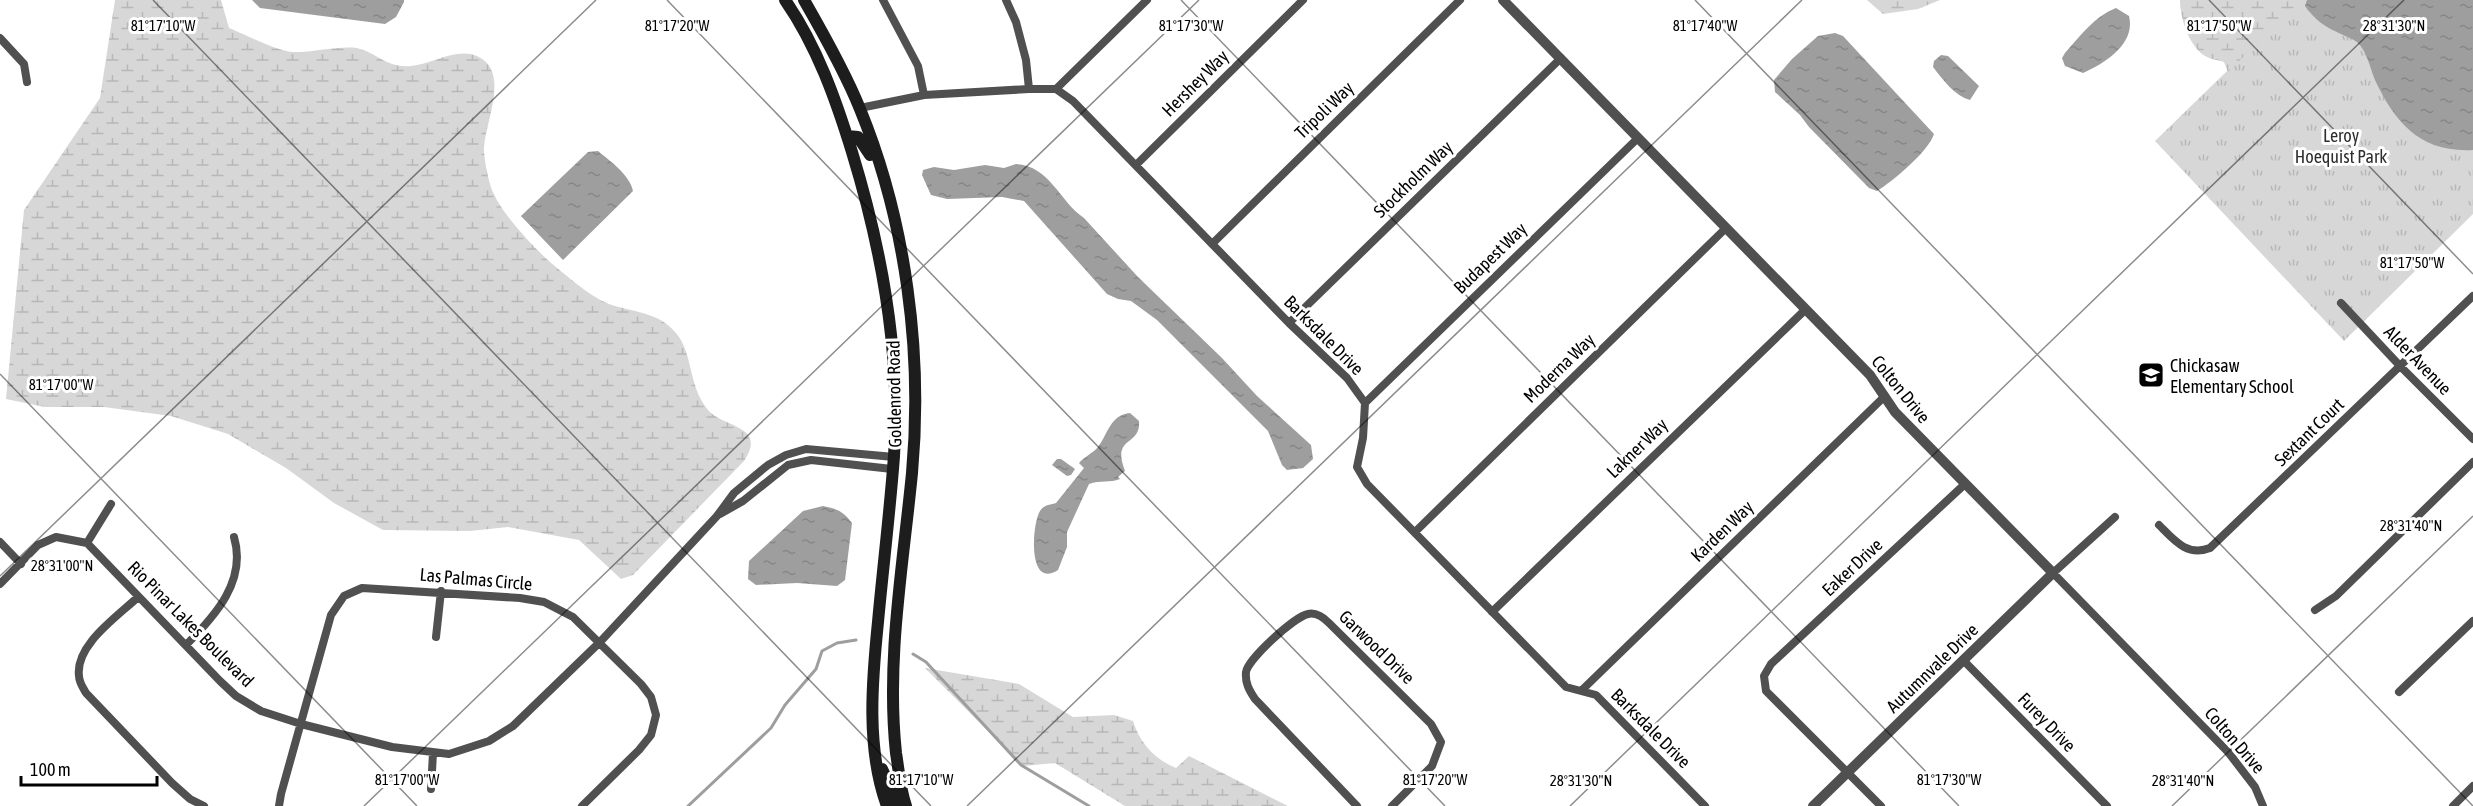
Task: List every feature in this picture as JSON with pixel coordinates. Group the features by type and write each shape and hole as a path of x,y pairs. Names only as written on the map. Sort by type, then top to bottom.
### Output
{"main road":[{"name":"Goldenrod Road","path":"785,0 819,62 847,136 872,221 887,306 895,375 895,415 893,463 872,684 877,760 882,794 887,806"},
{"name":"Goldenrod Road","path":"804,0 860,108 884,180 897,232 914,363 912,471 892,681 894,732 901,792 906,806"},
{"path":"819,62 833,78 846,102 860,108"},
{"path":"847,136 858,137 864,143 884,180"},
{"path":"895,415 912,471"},
{"path":"893,463 904,476 903,502 907,513"},
{"path":"877,760 899,806"}],"street":[{"path":"883,0 918,66 924,95"},
{"path":"1006,0 1016,22 1026,60 1029,88"},
{"path":"860,108 924,95 1029,88 1056,89 1147,0"},
{"name":"Hershey Way","path":"1136,165 1303,0"},
{"name":"Tripoli Way","path":"1212,244 1460,0"},
{"name":"Colton Drive","path":"1503,0 1870,375 1895,412 2228,752 2254,787 2263,806"},
{"path":"0,38 24,64 27,82"},
{"name":"Stockholm Way","path":"1289,323 1561,58"},
{"name":"Barksdale Drive","path":"1056,89 1073,101 1289,323 1347,378 1365,403 1363,438 1357,468 1367,483 1566,687 1596,695 1705,806"},
{"name":"Budapest Way","path":"1365,403 1638,138"},
{"name":"Moderna Way","path":"1414,532 1726,228"},
{"name":"Sextant Court","path":"2159,525 2187,550 2199,552 2210,548 2473,296"},
{"name":"Alder Avenue","path":"2341,303 2473,439"},
{"name":"Lakner Way","path":"1492,612 1806,309"},
{"name":"Karden Way","path":"1582,690 1885,396"},
{"name":"Rio Pinar Lakes Boulevard","path":"87,543 236,696 261,711 301,724 392,747 449,754 489,741 513,726 600,642 717,516 734,493 768,465 786,455 806,449 893,463"},
{"path":"2315,610 2336,596 2473,462"},
{"name":"Eaker Drive","path":"1847,774 1766,691 1764,676 1772,664 1965,484"},
{"path":"0,584 38,545 56,537 87,543 111,504"},
{"name":"Autumnvale Drive","path":"1813,806 2074,552 2115,517"},
{"path":"186,645 225,600 232,584 238,550 234,537"},
{"path":"0,542 21,564"},
{"name":"Autumnvale Drive","path":"2043,563 2062,559 2074,552"},
{"name":"Las Palmas Circle","path":"279,806 331,615 344,596 362,588 441,591 544,602 573,617 600,642 651,697 656,715 651,735 639,750 582,806"},
{"path":"436,637 441,591"},
{"path":"138,597 86,647 79,663 79,678 86,693 172,783 190,799 204,806"},
{"name":"Garwood Drive","path":"1357,806 1254,699 1247,686 1246,670 1252,660 1295,620 1309,613 1320,615 1329,623 1431,724 1441,742 1432,766 1392,806"},
{"path":"2399,692 2473,621"},
{"name":"Furey Drive","path":"1964,660 2107,806"},
{"path":"431,789 433,753"},
{"path":"1847,774 1881,806"},
{"path":"2453,806 2473,786"}],"green space":[{"path":"115,0 221,0 229,28 287,51 354,48 403,66 419,65 461,53 477,56 487,63 493,73 494,98 484,148 490,184 499,204 533,246 586,291 609,304 653,316 675,332 685,349 697,390 708,410 741,429 751,440 750,449 744,461 633,575 621,579 579,540 508,527 470,531 383,530 334,503 286,468 228,434 171,416 104,407 45,407 6,399 24,210 100,98"},
{"path":"1867,0 1940,0 1918,9 1883,14"},
{"path":"2180,0 2302,0 2228,72 2224,62 2205,56 2194,46 2184,23"},
{"name":"Leroy Hoequist Park","path":"2300,0 2473,0 2473,214 2344,341 2155,141"},
{"path":"925,668 1019,684 1073,717 1114,715 1133,721 1144,743 1168,764 1176,768 1189,756 1288,806 1125,806 1055,763 1023,766"}],"water":[{"path":"252,0 404,0 404,2 396,17 385,24 260,8"},
{"path":"2307,0 2473,0 2473,150 2455,150 2439,146 2424,141 2412,132 2391,110 2360,46 2317,19 2305,6"},
{"path":"2116,8 2129,16 2130,26 2128,35 2117,51 2083,73 2065,66 2062,58 2076,40 2095,21"},
{"path":"1835,33 1843,36 1934,134 1918,157 1892,181 1877,191 1869,188 1775,92 1774,80 1792,59 1818,36"},
{"path":"1941,55 1948,56 1979,86 1970,100 1954,91 1933,67 1934,61"},
{"path":"598,151 624,174 633,191 563,260 521,216 588,152"},
{"path":"1016,164 1028,166 1046,177 1138,277 1222,358 1257,396 1311,445 1313,459 1303,468 1287,470 1282,465 1268,431 1157,320 1131,301 1107,294 1024,201 1002,197 947,199 931,195 922,175 923,170 934,167 954,170 985,165 1004,168"},
{"path":"1130,413 1139,421 1136,435 1124,446 1122,452 1125,471 1118,477 1120,479 1089,484 1067,532 1067,547 1058,570 1048,574 1041,571 1034,552 1035,528 1040,511 1045,506 1056,503 1084,468 1079,463 1098,447 1114,421"},
{"path":"1057,459 1061,459 1075,469 1071,475 1067,476 1052,465"},
{"path":"823,506 839,511 852,523 845,580 837,586 797,583 756,585 748,579 749,561 803,511"}],"waterway":[{"path":"688,806 771,728 785,705 816,669 822,651 837,643 856,640"},
{"path":"913,654 926,662 1021,765 1089,806"}],"place":[{"name":"Chickasaw Elementary School","path":"2151,375"}]}
